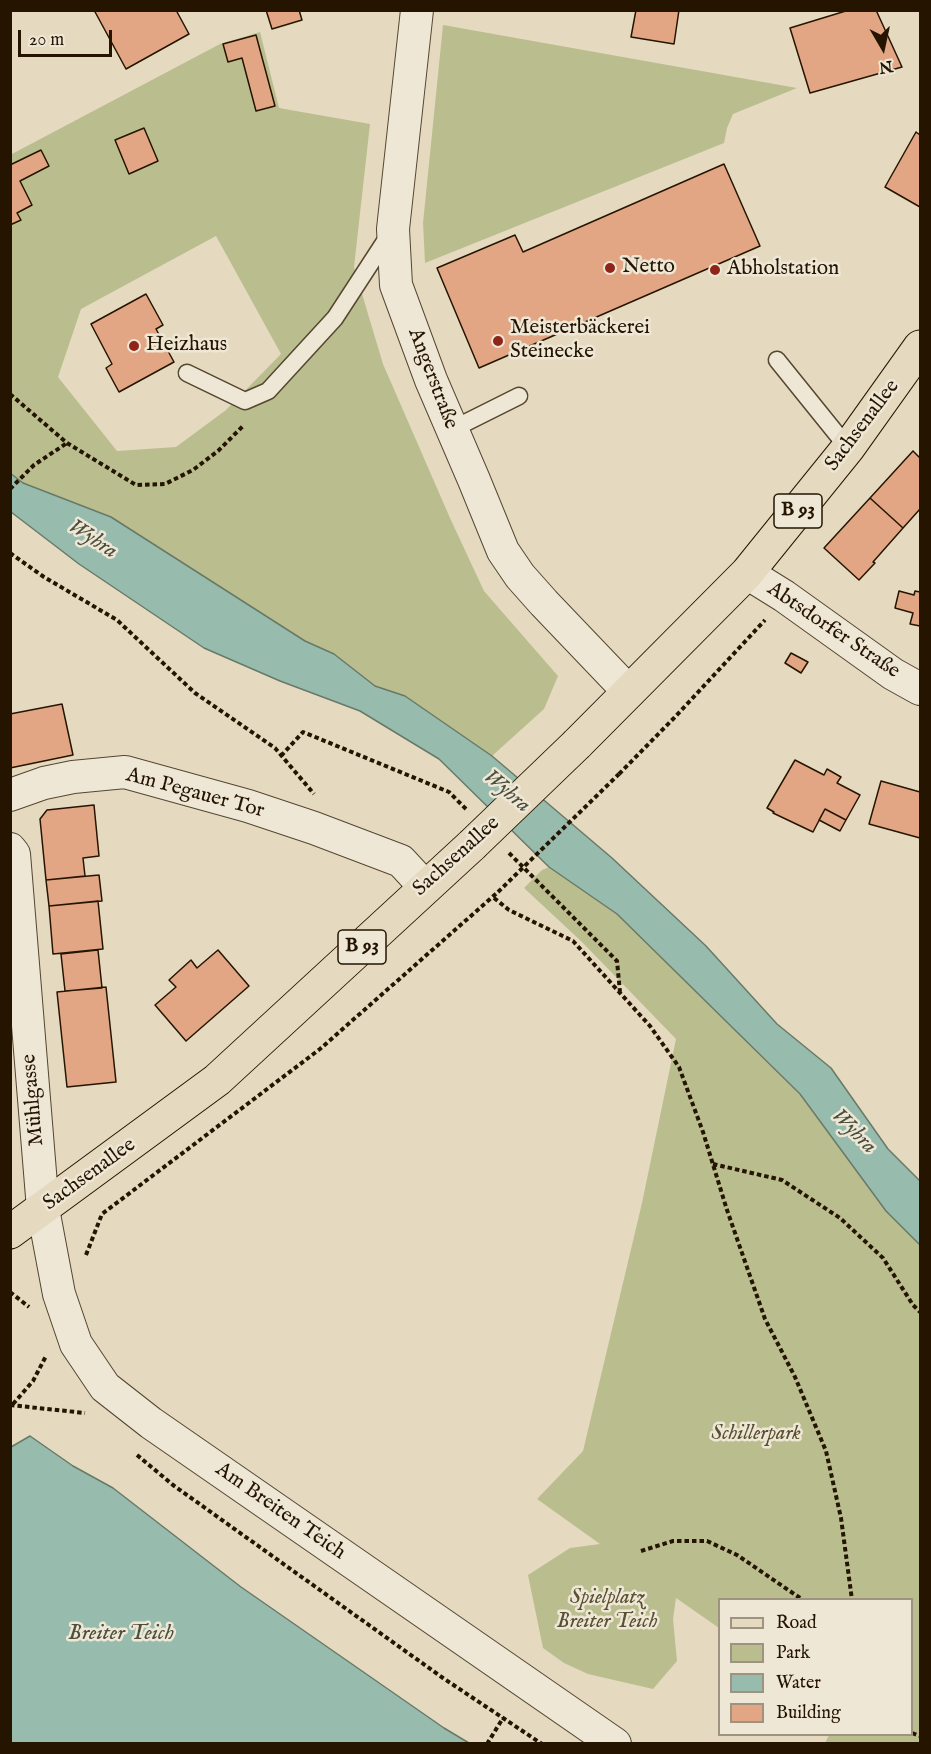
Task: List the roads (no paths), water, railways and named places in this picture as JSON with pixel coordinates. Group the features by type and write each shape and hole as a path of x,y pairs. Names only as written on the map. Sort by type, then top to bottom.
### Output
{"main road":[{"name":"Sachsenallee","path":"10,1232 218,1080 578,744 747,573 848,448 921,347"}],"street":[{"name":"Angerstraße","path":"417,10 393,229 396,285 430,380 503,551 520,576 544,603 629,692"},
{"name":"Abtsdorfer Straße","path":"747,573 907,674 921,689"},
{"name":"Am Pegauer Tor","path":"10,795 44,783 73,777 125,772 248,806 401,861 425,886"},
{"name":"Mühlgasse","path":"10,849 14,854 43,1209"},
{"name":"Am Breiten Teich","path":"43,1209 59,1294 76,1344 105,1387 151,1423 615,1743"}],"lane":[{"path":"187,373 244,401 268,391 334,318 393,229"},
{"path":"777,360 848,448"},
{"path":"452,430 519,396"}],"water":[{"name":"Wyhra","path":"10,473 23,483 111,517 305,641 334,654 375,686 405,696 492,756 612,858 706,946 777,1024 831,1068 888,1149 920,1181 920,1245 886,1211 800,1094 617,914 549,867 439,759 360,711 280,681 204,648 79,564 11,512"},
{"name":"Breiter Teich","path":"30,1436 73,1466 113,1488 241,1587 469,1743 11,1743 11,1447"}],"place":[{"name":"Netto","path":"610,268"},
{"name":"Abholstation","path":"715,270"},
{"name":"Meisterbäckerei Steinecke","path":"498,341"},
{"name":"Heizhaus","path":"134,346"}],"park label":[{"name":"Schillerpark","path":"756,1435"},
{"name":"Spielplatz Breiter Teich","path":"607,1611"}]}
